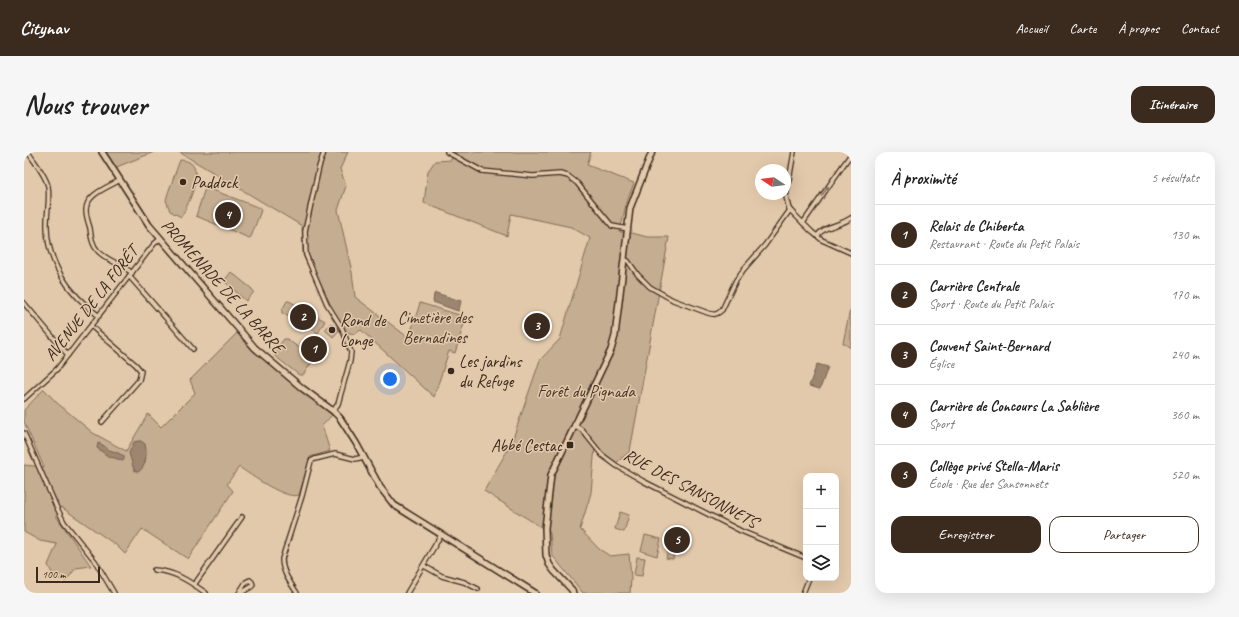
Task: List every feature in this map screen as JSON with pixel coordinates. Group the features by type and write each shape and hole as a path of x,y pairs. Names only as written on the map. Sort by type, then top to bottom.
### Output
{"main road":[{"name":"PROMENADE DE LA BARRE","path":"102,152 160,239 255,348 302,388 333,411 356,443 380,486 394,505 535,593"},
{"path":"573,593 550,564 546,555 545,534 551,475 611,350 615,336 628,229 633,201 652,152"}],"street":[{"path":"28,152 41,172 48,187 49,196 47,225 51,250 55,262 62,278 72,291 99,316"},
{"path":"324,152 306,222 305,237 306,255 327,304 342,328 351,352 350,361 338,404 333,411"},
{"path":"447,152 482,171 533,176 555,174 568,176 577,183 612,226 628,229"},
{"path":"794,152 786,196 790,210 822,240 851,253"},
{"path":"803,223 851,154"},
{"path":"120,180 93,196 89,200 86,211 92,241 98,252 128,268 132,273"},
{"path":"624,259 628,261 638,275 650,287 673,300 708,314 718,314 722,310 736,280 765,245 790,210"},
{"path":"817,236 826,228 842,224 851,218"},
{"name":"AVENUE DE LA FORÊT","path":"24,400 56,369 68,355 129,276 160,239"},
{"path":"129,276 193,349"},
{"path":"24,303 68,355"},
{"path":"91,326 141,371 138,380 102,422"},
{"name":"RUE DES SANSONNETS","path":"574,425 582,430 602,455 617,466 643,481 741,531 803,557"},
{"path":"24,433 64,522 95,561 114,593"},
{"path":"296,593 285,574 282,559 311,462 315,459 335,454 355,458 364,457"},
{"path":"194,585 242,517"},
{"path":"407,593 441,535"},
{"path":"424,566 442,576 464,582 478,589"},
{"path":"154,570 165,571 177,575 206,593"},
{"path":"803,593 808,581"}],"green space":[{"path":"103,152 154,152 114,168"},
{"name":"Cimetière des Bernadines","path":"179,152 348,152 340,169 346,186 338,210 352,272 355,297 409,338 420,303 466,317 455,353 449,351 434,397 361,330 354,334 339,330 303,255 302,226"},
{"name":"Forêt du Pignada","path":"455,152 591,152 587,165 634,183 626,204 620,232 632,233 647,237 669,237 630,451 616,463 595,446 591,493 580,529 599,549 610,556 629,554 631,578 630,593 583,593 552,555 550,533 484,491 511,444 540,360 560,339 590,238 571,227 511,214 507,236 424,203 428,171 435,161 451,160"},
{"name":"Paddock","path":"180,160 189,162 194,167 196,175 192,193 181,217 170,211 166,200"},
{"path":"207,189 260,208 261,210 251,237 249,238 196,216 204,191"},
{"path":"231,272 254,292 246,301 224,281"},
{"path":"287,301 325,321 318,333 282,313"},
{"path":"851,310 851,348 843,343"},
{"name":"Rond de Longe","path":"331,323 339,330 333,337 325,330"},
{"path":"237,333 252,350 332,415 322,426 330,451 310,457 299,495 293,496 285,494 260,481 239,467 227,484 233,491 188,559 142,529 125,554 116,545 61,507 56,516 91,566 76,568 66,581 54,577 48,565 57,544 40,541 24,532 24,465 44,467 24,422 24,410 44,389 56,402 93,433 126,451 148,414 161,427 195,393 190,380"},
{"path":"284,339 287,339 311,357 312,362 303,375 299,375 275,356 274,352"},
{"path":"620,512 629,515 624,532 615,529"},
{"path":"645,535 661,539 657,556 641,551"},
{"path":"670,542 676,543 673,559 666,558"},
{"path":"637,557 645,558 642,576 634,575"}],"shaded area":[{"path":"436,293 461,301 459,310 458,311 433,302 434,294"},
{"path":"817,364 828,367 820,389 809,386"},
{"path":"138,441 145,444 146,455 145,463 138,472 134,470 129,453 134,442"},
{"path":"98,443 109,450 124,456 124,460 122,461 109,457 97,448"}],"place":[{"name":"Paddock","path":"183,182"},
{"name":"Carrière de Concours La Sablière","path":"228,215"},
{"name":"Carrière Centrale","path":"303,317"},
{"name":"Couvent Saint-Bernard","path":"537,326"},
{"name":"Rond de Longe","path":"332,330"},
{"name":"Relais de Chiberta","path":"314,349"},
{"name":"Les jardins du Refuge","path":"451,371"},
{"name":"Abbé Cestac","path":"570,445"},
{"name":"Collège privé Stella-Maris","path":"677,540"}]}
